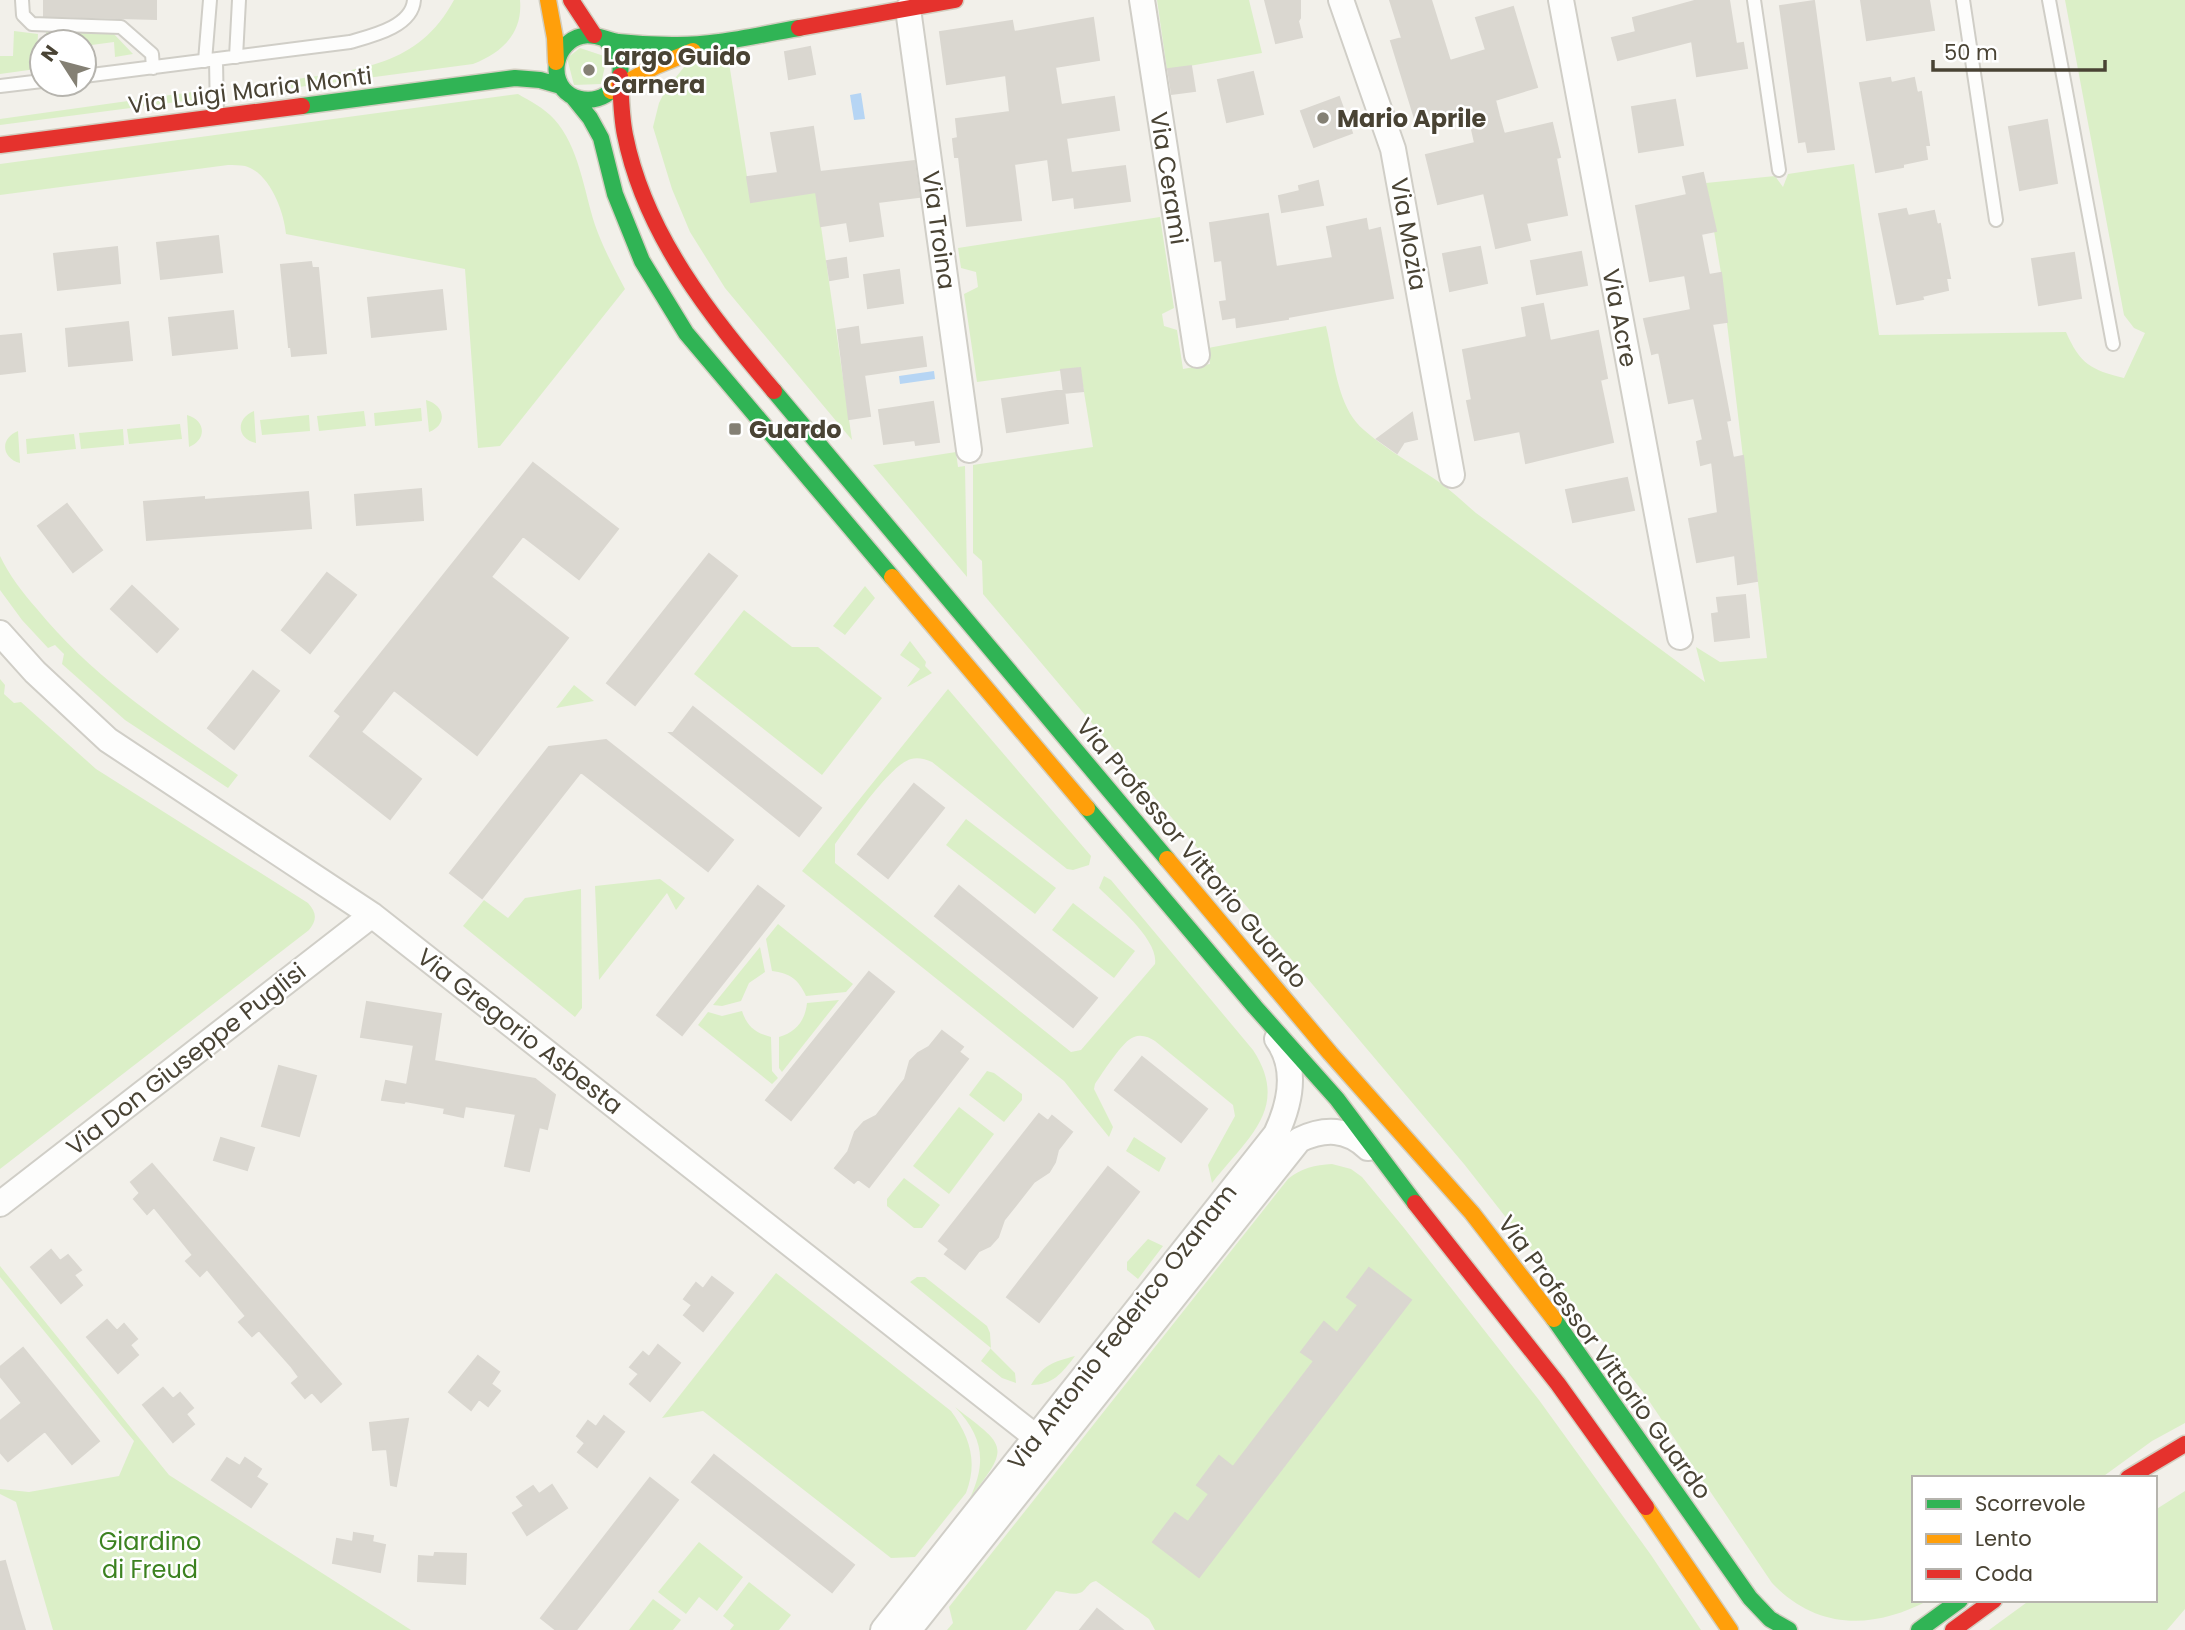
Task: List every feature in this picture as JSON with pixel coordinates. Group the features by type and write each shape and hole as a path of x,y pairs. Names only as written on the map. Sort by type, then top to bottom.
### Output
{"street":[{"path":"548,0 559,52 556,70 567,91"},
{"path":"571,0 600,37 613,45 621,60 617,84"},
{"path":"463,86 559,52 584,35 652,45 712,44 955,0"},
{"name":"Via Cerami","path":"1142,0 1196,355"},
{"name":"Via Mozia","path":"1341,0 1393,149 1452,475"},
{"name":"Via Acre","path":"1561,0 1680,637"},
{"name":"Via Troina","path":"908,9 969,450"},
{"path":"463,86 515,78 540,79 589,100 605,96 617,84 656,66 712,44"},
{"name":"Via Professor Vittorio Guardo","path":"617,84 622,125 644,196 677,267 722,330 1321,1042 1421,1153 1489,1234 1570,1340 1750,1598 1770,1619 1789,1630"},
{"name":"Via Luigi Maria Monti","path":"0,145 463,86"},
{"name":"Via Professor Vittorio Guardo","path":"567,91 590,118 601,138 615,194 642,261 686,333 1255,1007 1309,1064 1350,1114 1380,1159 1558,1384 1671,1541 1728,1629"},
{"name":"Via Gregorio Asbesta","path":"0,634 35,672 108,740 372,915 1043,1443"},
{"name":"Via Don Giuseppe Puglisi","path":"0,1204 372,915"},
{"name":"Via Antonio Federico Ozanam","path":"909,1630 1043,1443 1276,1134 1285,1115 1290,1089 1289,1066 1283,1046 1255,1007"},
{"name":"Via Antonio Federico Ozanam","path":"883,1630 1299,1140 1324,1131 1341,1131 1359,1139 1380,1159"},
{"path":"2131,1476 2185,1444"},
{"path":"1919,1630 1957,1602"},
{"path":"1953,1630 1991,1602"}],"lane":[{"path":"22,0 23,15 32,24 121,27 152,54 153,68"},
{"path":"209,0 210,61 217,117"},
{"path":"236,57 239,0"},
{"path":"98,74 340,44 384,33 405,18 414,6 414,0"},
{"path":"1754,0 1779,170"},
{"path":"1963,0 1996,220"},
{"path":"2049,0 2113,344"},
{"path":"0,86 28,83"}],"green space":[{"path":"454,0 520,0 520,12 514,32 501,48 473,64 291,88 291,80 363,68 405,52 423,39"},
{"path":"1157,0 1249,0 1262,53 1167,70"},
{"path":"2065,0 2185,0 2185,1423 2152,1441 2104,1476 1912,1476 1912,1602 1925,1602 1887,1617 1846,1620 1827,1617 1808,1610 1772,1583 1643,1392 1464,1164 983,594 982,561 973,553 973,465 1093,447 1080,368 977,382 964,294 978,287 976,272 961,268 958,248 1160,217 1174,308 1162,314 1164,326 1177,330 1183,369 1210,364 1208,348 1326,326 1343,397 1347,408 1360,426 1705,682 1696,647 1720,662 1767,658 1721,273 1706,183 1775,176 1783,187 1788,174 1854,164 1879,335 2066,332 2076,352 2088,364 2124,378 2145,333 2134,328 2124,315"},
{"path":"14,31 28,33 28,70 0,74 0,56 13,56"},
{"path":"98,33 113,33 133,54 115,57 114,42 98,44"},
{"path":"580,48 607,57 601,84 574,85 567,58"},
{"path":"727,50 751,202 816,192 852,440 725,288 690,232 672,189 653,127 659,103 665,91 692,57"},
{"path":"199,91 192,100 0,125 0,119"},
{"path":"518,94 550,115 569,142 580,169 598,233 625,289 500,446 478,448 465,269 286,234 274,194 262,176 243,166 228,165 0,195 0,164"},
{"path":"426,400 437,406 442,415 439,425 429,432"},
{"path":"421,408 422,421 375,426 374,413"},
{"path":"254,411 256,443 245,437 241,428 244,419"},
{"path":"364,411 366,426 319,431 317,416"},
{"path":"187,415 198,421 202,430 199,440 189,447"},
{"path":"309,415 310,431 262,435 260,420"},
{"path":"180,424 182,439 129,444 127,429"},
{"path":"123,429 124,445 81,449 79,433"},
{"path":"18,431 20,463 9,457 5,448 8,438"},
{"path":"74,434 76,449 27,454 26,439"},
{"path":"956,452 958,467 965,466 967,577 873,465"},
{"path":"0,556 27,597 82,657 132,699 238,775 228,788 125,720 62,664 64,654 55,645 48,648 22,620 0,590"},
{"path":"865,586 875,598 845,635 833,626"},
{"path":"744,610 792,647 818,647 882,698 822,775 694,674"},
{"path":"910,641 932,673 907,687 920,669 900,655"},
{"path":"0,679 5,685 4,694 14,703 21,702 96,769 308,903 315,916 309,930 0,1169"},
{"path":"574,685 594,701 556,708"},
{"path":"948,689 1091,856 1089,865 1067,869 932,762 916,758 902,763 893,771 863,806 835,844 835,863 1071,1052 1081,1050 1155,964 1150,944 1144,934 1099,888 1104,876 1111,880 1253,1050 1264,1071 1268,1089 1266,1106 1260,1121 1212,1183 1208,1165 1235,1116 1233,1105 1155,1041 1142,1036 1129,1039 1095,1084 1094,1089 1113,1127 1109,1137 1064,1081 802,871"},
{"path":"966,819 1056,888 1035,914 946,845"},
{"path":"660,879 685,898 676,910 667,893 599,980 595,886"},
{"path":"581,889 582,1008 575,1017 463,926 484,900 508,918 525,898"},
{"path":"1073,903 1135,951 1114,978 1052,930"},
{"path":"778,924 853,984 846,992 806,996 793,978 772,971 766,939"},
{"path":"760,947 765,972 749,983 741,1001 722,1006 713,1005"},
{"path":"839,1000 782,1072 779,1068 779,1037 799,1025 807,1003"},
{"path":"742,1011 752,1028 771,1037 772,1071 778,1078 772,1084 698,1025 708,1012 722,1016"},
{"path":"987,1071 994,1073 1022,1094 1022,1100 1004,1122 969,1095"},
{"path":"959,1107 994,1134 949,1194 913,1166"},
{"path":"1134,1137 1166,1158 1159,1172 1126,1151"},
{"path":"1332,1164 1351,1169 1362,1177 1404,1228 1539,1400 1651,1555 1701,1630 1155,1630 1149,1619 1096,1581 1079,1593 1056,1591 1026,1630 947,1630 953,1623 949,1607 1288,1179 1308,1168"},
{"path":"904,1178 940,1205 922,1228 914,1228 887,1206 887,1199"},
{"path":"1148,1239 1163,1246 1138,1279 1127,1270 1127,1262"},
{"name":"Giardino di Freud","path":"0,1266 169,1475 411,1630 53,1630 16,1502 0,1494 0,1489 29,1492 119,1476 134,1441 0,1277"},
{"path":"776,1273 951,1411 963,1430 972,1460 966,1493 915,1557 891,1558 703,1411 662,1418"},
{"path":"917,1277 925,1277 987,1326 991,1348 910,1282"},
{"path":"991,1348 1015,1373 1016,1383 1002,1378 981,1361"},
{"path":"1075,1356 1056,1377 1045,1383 1031,1385 1049,1365"},
{"path":"955,1407 984,1430 997,1447 997,1456 992,1467 970,1498 979,1473 979,1450 972,1428"},
{"path":"2185,1491 2185,1609 2167,1630 1989,1630 2027,1602 2157,1602 2157,1509"},
{"path":"699,1542 743,1577 717,1611 699,1597 686,1614 658,1592"},
{"path":"749,1582 791,1615 779,1630 730,1630 734,1625 723,1616"},
{"path":"653,1599 681,1620 673,1630 629,1630"}],"water":[{"path":"861,93 865,119 854,120 850,95"},
{"path":"934,371 935,379 900,384 899,376"}],"building":[{"path":"44,0 156,0 156,19 44,16"},
{"path":"1265,0 1300,0 1298,21 1302,37 1276,43"},
{"path":"1390,0 1431,0 1450,61 1486,50 1476,18 1513,7 1537,87 1495,100 1499,116 1504,134 1552,123 1560,157 1556,158 1567,215 1526,223 1530,240 1496,248 1484,193 1438,204 1426,155 1475,143 1467,107 1416,122 1391,41 1402,38"},
{"path":"1698,0 1729,0 1736,44 1743,43 1747,68 1697,76 1692,41 1618,60 1612,38 1636,32 1633,18"},
{"path":"1861,0 1929,0 1934,30 1867,40"},
{"path":"1814,1 1834,149 1808,152 1806,141 1799,142 1780,6"},
{"path":"1093,18 1099,60 1055,67 1061,105 1114,97 1119,130 1066,138 1071,173 1125,166 1130,201 1075,208 1074,197 1053,200 1048,159 1014,164 1021,220 967,226 959,157 955,157 953,139 958,138 956,119 1010,112 1006,75 947,84 940,32 1012,21 1014,32"},
{"path":"810,47 815,74 789,79 785,52"},
{"path":"1191,66 1195,91 1172,94 1168,69"},
{"path":"1253,72 1263,114 1227,122 1218,80"},
{"path":"1890,78 1891,83 1914,78 1917,93 1921,92 1929,145 1925,145 1927,159 1876,172 1860,83"},
{"path":"1339,97 1352,133 1314,147 1301,111"},
{"path":"1675,100 1683,145 1639,152 1632,107"},
{"path":"2047,120 2057,183 2020,190 2009,127"},
{"path":"813,127 820,172 914,161 919,197 878,202 883,236 850,241 847,222 821,226 816,192 751,202 747,177 778,173 771,133"},
{"path":"1703,173 1716,231 1701,234 1709,275 1721,273 1727,322 1712,324 1730,420 1726,421 1733,458 1743,456 1757,581 1738,584 1735,555 1697,562 1689,519 1718,513 1712,462 1701,465 1697,442 1703,440 1694,398 1669,403 1659,352 1652,354 1644,319 1691,310 1685,275 1650,281 1636,206 1687,195 1683,177"},
{"path":"1318,181 1323,205 1282,212 1279,196 1300,191 1299,186"},
{"path":"1906,209 1908,216 1934,211 1937,225 1940,224 1950,278 1946,278 1948,290 1897,304 1879,214"},
{"path":"1268,214 1276,267 1333,258 1327,227 1366,219 1368,231 1380,228 1393,298 1237,327 1236,317 1223,319 1220,302 1227,301 1222,260 1215,261 1210,223"},
{"path":"218,236 222,272 161,279 157,243"},
{"path":"117,247 120,283 58,290 54,254"},
{"path":"1480,247 1487,283 1450,291 1443,254"},
{"path":"1581,252 1587,285 1537,294 1531,261"},
{"path":"2074,253 2081,298 2039,305 2032,259"},
{"path":"846,258 848,277 830,280 827,261"},
{"path":"311,262 312,268 318,268 326,353 292,356 281,265"},
{"path":"899,270 903,303 868,308 864,275"},
{"path":"442,290 446,329 372,337 368,298"},
{"path":"1543,304 1550,341 1598,331 1607,378 1600,380 1613,442 1526,463 1520,431 1475,440 1467,401 1472,400 1463,350 1527,337 1522,308"},
{"path":"233,311 237,348 173,355 169,318"},
{"path":"128,322 132,360 69,366 66,329"},
{"path":"858,327 860,345 922,337 926,366 864,375 870,416 849,419 838,330"},
{"path":"21,334 25,371 0,374 0,336"},
{"path":"1080,368 1083,391 1064,393 1061,370"},
{"path":"1064,390 1068,423 1007,432 1002,399"},
{"path":"933,402 939,442 916,445 915,440 884,444 879,410"},
{"path":"1412,413 1417,439 1404,442 1397,453 1377,439"},
{"path":"533,463 618,529 579,579 523,536 491,577 568,638 477,755 394,690 361,732 421,779 390,819 310,756 341,716 335,711"},
{"path":"1627,478 1634,510 1573,522 1566,490"},
{"path":"421,489 423,520 357,525 355,495"},
{"path":"308,492 311,528 147,540 144,502"},
{"path":"67,504 102,550 73,572 38,526"},
{"path":"709,554 737,576 635,705 607,683"},
{"path":"327,573 356,595 310,653 282,630"},
{"path":"132,586 178,629 157,652 111,609"},
{"path":"1745,595 1749,637 1715,641 1712,614 1719,613 1717,598"},
{"path":"253,671 279,691 234,749 208,728"},
{"path":"693,707 821,808 799,836 670,733 673,733"},
{"path":"606,740 733,840 708,871 581,772 482,898 450,873 549,747"},
{"path":"914,784 944,808 888,878 858,854"},
{"path":"758,886 784,906 682,1035 657,1015"},
{"path":"959,886 1097,998 1073,1027 935,916"},
{"path":"869,972 894,992 791,1120 766,1100"},
{"path":"367,1002 441,1014 434,1061 535,1079 555,1095 547,1129 539,1127 529,1171 505,1166 516,1114 465,1106 463,1117 444,1113 445,1108 382,1100 386,1081 407,1085 414,1045 361,1037"},
{"path":"942,1031 963,1047 959,1052 968,1059 869,1187 858,1179 854,1183 835,1168 848,1152 855,1132 864,1122 876,1116 905,1079 910,1061 929,1047"},
{"path":"1142,1057 1207,1109 1181,1142 1115,1090"},
{"path":"279,1066 316,1076 299,1136 262,1126"},
{"path":"1039,1114 1048,1121 1052,1116 1072,1132 1058,1150 1049,1172 1034,1182 1004,1220 998,1237 990,1246 979,1251 965,1269 945,1254 949,1249 939,1241"},
{"path":"221,1138 254,1148 247,1170 214,1160"},
{"path":"152,1164 341,1384 321,1402 312,1392 305,1398 292,1383 299,1377 291,1366 259,1330 252,1336 239,1322 246,1316 207,1269 200,1276 186,1261 193,1255 154,1207 147,1214 134,1199 140,1193 131,1182"},
{"path":"1108,1167 1139,1192 1039,1322 1007,1297"},
{"path":"51,1250 60,1261 68,1255 81,1270 74,1275 82,1285 61,1303 31,1267"},
{"path":"1369,1268 1411,1300 1199,1577 1153,1542 1175,1513 1188,1522 1209,1494 1197,1485 1219,1456 1233,1467 1314,1361 1301,1352 1324,1322 1337,1333 1358,1305 1347,1297"},
{"path":"712,1277 733,1293 703,1331 684,1315 692,1305 684,1299 696,1283 703,1289"},
{"path":"107,1320 117,1331 124,1324 137,1339 130,1345 138,1355 118,1373 87,1337"},
{"path":"658,1345 680,1363 650,1401 630,1384 639,1374 630,1367 643,1352 649,1357"},
{"path":"23,1348 99,1441 72,1464 45,1431 8,1461 0,1452 0,1421 22,1403 0,1376 0,1367"},
{"path":"478,1356 499,1372 491,1384 500,1391 488,1406 479,1399 471,1410 449,1392"},
{"path":"163,1388 173,1399 180,1393 193,1408 186,1414 194,1424 173,1442 143,1405"},
{"path":"604,1416 624,1432 597,1467 578,1452 585,1443 577,1436 588,1421 596,1427"},
{"path":"408,1419 396,1486 391,1485 387,1449 373,1450 370,1423"},
{"path":"714,1455 854,1565 832,1592 692,1482"},
{"path":"227,1458 240,1466 245,1458 261,1469 256,1477 267,1484 251,1507 212,1480"},
{"path":"650,1478 678,1500 576,1630 556,1630 541,1618"},
{"path":"552,1485 567,1508 527,1535 513,1513 524,1506 517,1497 533,1486 539,1494"},
{"path":"354,1533 373,1536 372,1542 385,1545 380,1572 333,1563 337,1539 353,1542"},
{"path":"435,1553 466,1554 465,1584 418,1581 419,1556 434,1557"},
{"path":"5,1561 25,1630 0,1630 0,1562"},
{"path":"1097,1609 1123,1630 1080,1630"}],"traffic: fast":[{"path":"606,40 619,59 618,82 606,95 598,98 579,99 570,95 558,80 557,62 566,46 582,36 595,36 618,42 688,45 799,28"},
{"path":"302,106 515,78 540,80 561,86"},
{"path":"573,97 590,118 601,138 615,194 642,261 686,333 892,577"},
{"path":"774,391 1167,859"},
{"path":"1087,808 1255,1007 1337,1099 1415,1203"},
{"path":"1554,1319 1750,1598 1770,1619 1789,1630"},
{"path":"1919,1630 1957,1602"}],"traffic: slow":[{"path":"548,0 556,62"},
{"path":"611,91 656,66 693,51"},
{"path":"892,577 1087,808"},
{"path":"1167,859 1330,1053 1472,1213 1554,1319"},
{"path":"1646,1507 1730,1630"}],"traffic: jam":[{"path":"571,0 594,35"},
{"path":"799,28 955,0"},
{"path":"620,76 625,135 635,172 664,240 704,303 774,391"},
{"path":"0,145 302,106"},
{"path":"1415,1203 1558,1384 1646,1507"},
{"path":"2131,1476 2185,1444"},
{"path":"1953,1630 1991,1602"}],"place":[{"name":"Largo Guido Carnera","path":"589,70"},
{"name":"Mario Aprile","path":"1323,118"},
{"name":"Guardo","path":"735,429"}]}
